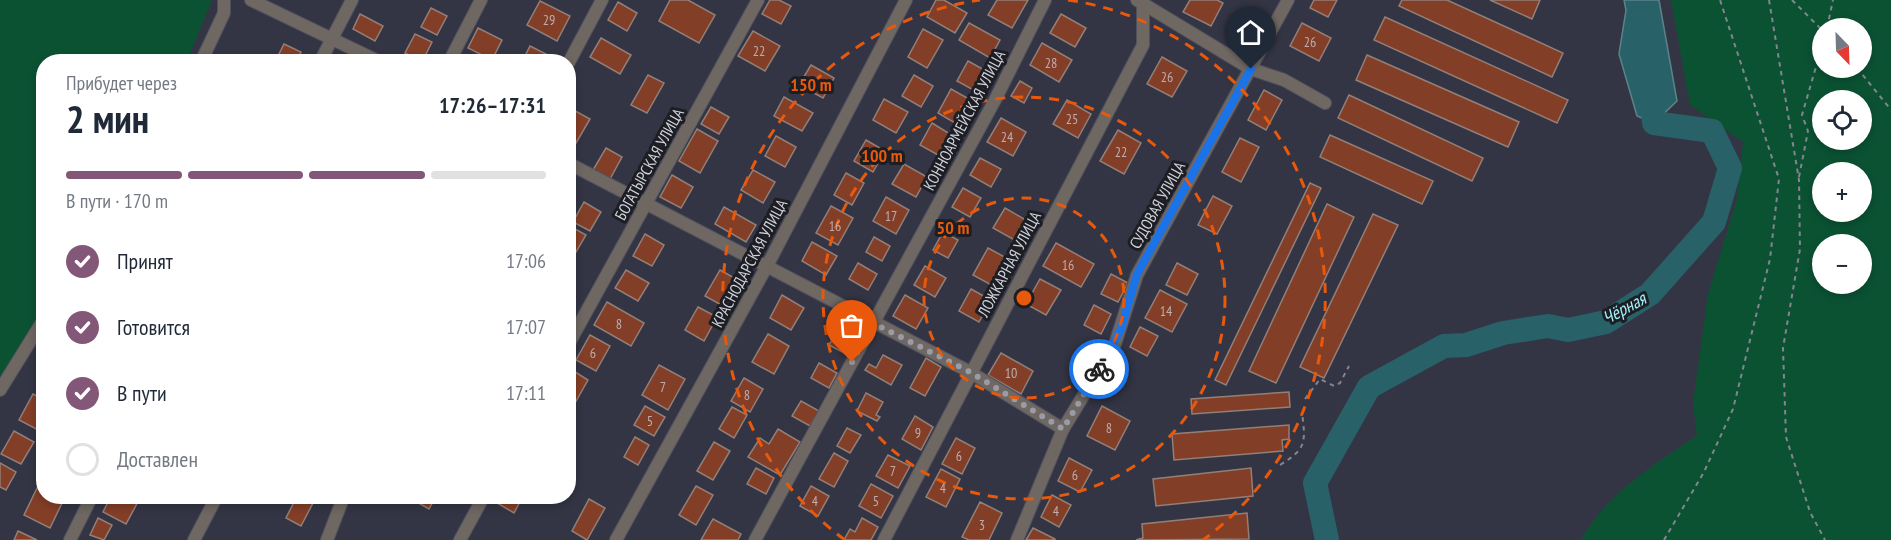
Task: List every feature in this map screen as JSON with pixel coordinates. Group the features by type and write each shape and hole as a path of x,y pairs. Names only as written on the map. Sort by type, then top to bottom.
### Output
{"street":[{"path":"205,54 224,13 224,0"},
{"path":"251,0 364,54"},
{"path":"324,54 352,0"},
{"path":"453,54 481,0"},
{"path":"573,54 602,0"},
{"name":"БОГАТЫРСКАЯ УЛИЦА","path":"576,331 758,0"},
{"name":"КРАСНОДАРСКАЯ УЛИЦА","path":"616,540 767,266 906,0"},
{"name":"КОННОАРМЕЙСКАЯ УЛИЦА","path":"755,540 995,100 1045,0"},
{"name":"СУДОВАЯ УЛИЦА","path":"1017,540 1063,429 1115,344 1137,274 1288,0"},
{"path":"1140,1 1251,69 1284,80 1325,103"},
{"name":"ЛОЖКАРНАЯ УЛИЦА","path":"884,540 1143,45 1140,1"},
{"path":"576,167 970,372 1063,429"},
{"path":"0,390 36,332"},
{"path":"70,540 88,504"},
{"path":"194,540 213,504"},
{"path":"327,540 341,504"},
{"path":"460,540 480,504"}],"path":[{"path":"1664,540 1704,472 1733,409 1770,259 1779,179 1720,0"},
{"path":"1769,0 1799,180 1800,249 1783,348 1786,437 1810,512 1825,540"},
{"path":"1792,0 1812,20"},
{"path":"1829,18 1833,0"},
{"path":"1799,180 1808,131 1803,115 1813,78"},
{"path":"1865,78 1891,110"},
{"path":"1305,399 1320,379 1334,386 1340,383 1349,366"},
{"path":"1280,465 1296,455 1305,441 1302,413"}],"shaded area":[{"path":"0,0 212,0 190,54 36,54 36,330 4,379 0,379"},
{"path":"1624,0 1659,0 1677,101 1654,123 1637,116 1619,54 1626,10"},
{"path":"1671,0 1891,0 1891,540 1581,540 1592,522 1618,493 1697,435 1693,403 1708,294 1737,199 1743,142 1690,105"}],"building":[{"path":"670,0 688,0 715,15 699,43 659,21"},
{"path":"770,0 779,0 791,6 781,24 762,14"},
{"path":"936,0 944,0 967,13 955,33 927,17"},
{"path":"997,0 1028,0 1012,28 988,15"},
{"path":"1190,0 1217,0 1223,3 1211,26 1183,12"},
{"path":"1314,0 1337,0 1328,17 1310,8"},
{"path":"1402,0 1447,0 1563,53 1552,77 1399,6"},
{"path":"1490,0 1540,0 1532,19"},
{"path":"540,1 570,16 557,41 527,25"},
{"path":"618,2 637,13 627,31 608,20"},
{"path":"431,8 447,16 437,35 421,27"},
{"path":"360,14 383,26 375,41 353,29"},
{"path":"1061,14 1086,28 1075,47 1050,33"},
{"path":"1385,17 1568,100 1557,123 1374,40"},
{"path":"969,23 1000,40 990,58 959,40"},
{"path":"1302,23 1331,38 1319,61 1290,46"},
{"path":"478,28 502,40 495,54 480,54 468,48"},
{"path":"923,29 943,40 927,68 908,57"},
{"path":"753,31 780,46 765,71 738,56"},
{"path":"415,34 432,42 426,54 405,53"},
{"path":"601,38 631,55 620,74 590,57"},
{"path":"1042,43 1072,60 1059,82 1030,65"},
{"path":"284,44 301,52 300,54 279,54"},
{"path":"530,46 546,54 526,54"},
{"path":"1367,55 1519,122 1508,147 1356,80"},
{"path":"1162,57 1187,71 1172,97 1147,84"},
{"path":"968,61 988,72 977,92 957,81"},
{"path":"811,65 834,78 823,98 799,85"},
{"path":"648,75 664,83 647,113 631,105"},
{"path":"914,75 933,86 921,107 902,96"},
{"path":"1020,81 1032,88 1024,103 1011,96"},
{"path":"951,89 969,99 955,123 938,113"},
{"path":"1264,90 1282,100 1266,130 1248,120"},
{"path":"1349,95 1483,158 1472,181 1338,118"},
{"path":"784,97 813,113 802,131 774,116"},
{"path":"884,99 908,112 896,133 873,120"},
{"path":"1067,100 1091,114 1078,138 1053,124"},
{"path":"711,107 729,117 719,134 701,124"},
{"path":"576,111 590,119 576,143"},
{"path":"1001,118 1026,132 1013,156 987,142"},
{"path":"932,123 950,134 938,155 920,145"},
{"path":"697,129 718,141 700,173 679,161"},
{"path":"1118,130 1141,143 1124,174 1100,161"},
{"path":"1330,135 1433,181 1422,204 1320,157"},
{"path":"776,136 796,147 785,167 765,156"},
{"path":"1240,138 1259,147 1241,182 1222,172"},
{"path":"866,140 885,151 873,172 854,161"},
{"path":"606,148 622,157 610,179 593,170"},
{"path":"980,158 1001,169 991,187 970,175"},
{"path":"904,164 927,177 916,197 892,184"},
{"path":"753,170 775,182 763,203 741,190"},
{"path":"846,173 864,183 852,205 834,195"},
{"path":"672,175 693,187 681,208 660,197"},
{"path":"1310,183 1321,188 1226,385 1215,380"},
{"path":"963,188 981,198 970,217 952,207"},
{"path":"1213,196 1232,206 1217,234 1198,225"},
{"path":"886,197 909,210 896,234 873,221"},
{"path":"584,202 601,212 590,231 576,224 576,217"},
{"path":"1327,204 1354,217 1276,383 1249,371"},
{"path":"831,206 853,218 838,245 816,233"},
{"path":"724,207 756,225 746,242 715,224"},
{"path":"1005,208 1031,223 1020,243 993,228"},
{"path":"1373,214 1398,225 1324,378 1300,367"},
{"path":"576,229 586,235 576,252"},
{"path":"943,232 958,240 948,258 933,250"},
{"path":"645,234 664,245 652,266 633,256"},
{"path":"874,237 890,246 882,261 866,252"},
{"path":"812,242 837,256 826,275 802,261"},
{"path":"1056,243 1094,264 1081,287 1043,266"},
{"path":"988,248 1010,260 995,287 973,275"},
{"path":"858,263 877,274 868,290 849,279"},
{"path":"1177,263 1198,274 1187,295 1166,285"},
{"path":"925,266 946,278 935,297 914,285"},
{"path":"626,270 649,283 638,301 615,288"},
{"path":"720,270 738,280 723,306 705,296"},
{"path":"1111,274 1128,283 1118,302 1101,294"},
{"path":"1040,279 1061,290 1046,315 1026,304"},
{"path":"971,289 991,300 979,322 959,311"},
{"path":"1160,290 1187,304 1172,332 1145,318"},
{"path":"782,295 804,308 791,330 770,318"},
{"path":"905,295 928,308 916,329 893,316"},
{"path":"607,302 644,323 631,346 594,325"},
{"path":"1094,305 1111,314 1101,334 1084,325"},
{"path":"698,307 717,317 704,341 685,330"},
{"path":"1140,327 1158,336 1147,356 1130,347"},
{"path":"838,330 856,340 848,355 829,345"},
{"path":"768,334 789,346 774,374 752,362"},
{"path":"590,335 610,346 596,371 576,360"},
{"path":"1001,353 1033,371 1021,394 988,375"},
{"path":"883,355 902,365 891,385 865,370 869,364 876,368"},
{"path":"926,358 941,367 925,396 910,388"},
{"path":"819,363 837,373 829,388 811,378"},
{"path":"659,365 685,379 668,410 642,395"},
{"path":"576,372 588,380 576,401"},
{"path":"744,378 763,389 750,412 731,401"},
{"path":"1289,392 1290,407 1192,414 1191,399"},
{"path":"866,393 883,402 876,415 880,417 877,421 857,411"},
{"path":"33,394 36,396 36,429 19,420"},
{"path":"801,401 819,411 810,426 792,416"},
{"path":"645,406 665,417 654,436 634,425"},
{"path":"1102,406 1130,421 1115,450 1087,436"},
{"path":"732,407 747,415 734,438 719,429"},
{"path":"915,416 933,427 921,450 902,439"},
{"path":"1289,425 1289,439 1282,440 1283,451 1174,460 1172,434"},
{"path":"847,428 861,435 850,453 837,446"},
{"path":"778,429 800,442 780,475 748,457 760,438 769,444"},
{"path":"14,431 34,442 21,464 1,454"},
{"path":"635,437 649,445 638,465 624,457"},
{"path":"956,438 975,448 962,474 942,464"},
{"path":"714,442 730,451 713,480 697,471"},
{"path":"834,453 848,461 834,487 819,479"},
{"path":"888,455 910,466 898,488 876,476"},
{"path":"1069,458 1092,470 1080,492 1058,481"},
{"path":"0,463 16,472 6,490 0,487"},
{"path":"756,468 774,478 766,494 747,484"},
{"path":"1251,468 1253,496 1156,506 1153,479"},
{"path":"941,469 960,479 946,507 926,497"},
{"path":"871,484 893,496 881,518 859,506"},
{"path":"696,486 713,495 696,525 679,515"},
{"path":"811,486 829,496 818,516 800,506"},
{"path":"36,490 36,504 62,504 50,528 24,515"},
{"path":"1052,495 1071,505 1059,527 1041,517"},
{"path":"589,499 605,508 587,540 572,531"},
{"path":"980,502 1002,513 989,540 969,540 962,537"},
{"path":"107,504 137,504 126,524 103,512"},
{"path":"293,504 312,504 301,526 286,518"},
{"path":"420,504 432,504 429,509"},
{"path":"499,504 519,504 514,513"},
{"path":"1247,513 1249,539 1136,540 1143,538 1142,524"},
{"path":"98,518 112,525 104,540 90,535"},
{"path":"862,518 878,527 871,540 844,540 850,529 855,532"},
{"path":"713,519 741,534 738,540 701,540"},
{"path":"1033,528 1055,539 1055,540 1026,540"},
{"path":"18,531 37,540 14,540"}],"waterway":[{"name":"Чёрная","path":"1327,540 1315,483 1369,387 1444,346 1466,345 1503,333 1548,326 1568,330 1606,322 1650,294 1714,222 1730,168 1712,131 1654,123 1651,92"}],"way so far":[{"path":"852,362 873,323 970,372 1063,429 1099,369"}],"route":[{"path":"1099,369 1115,344 1137,274 1251,69"}]}
